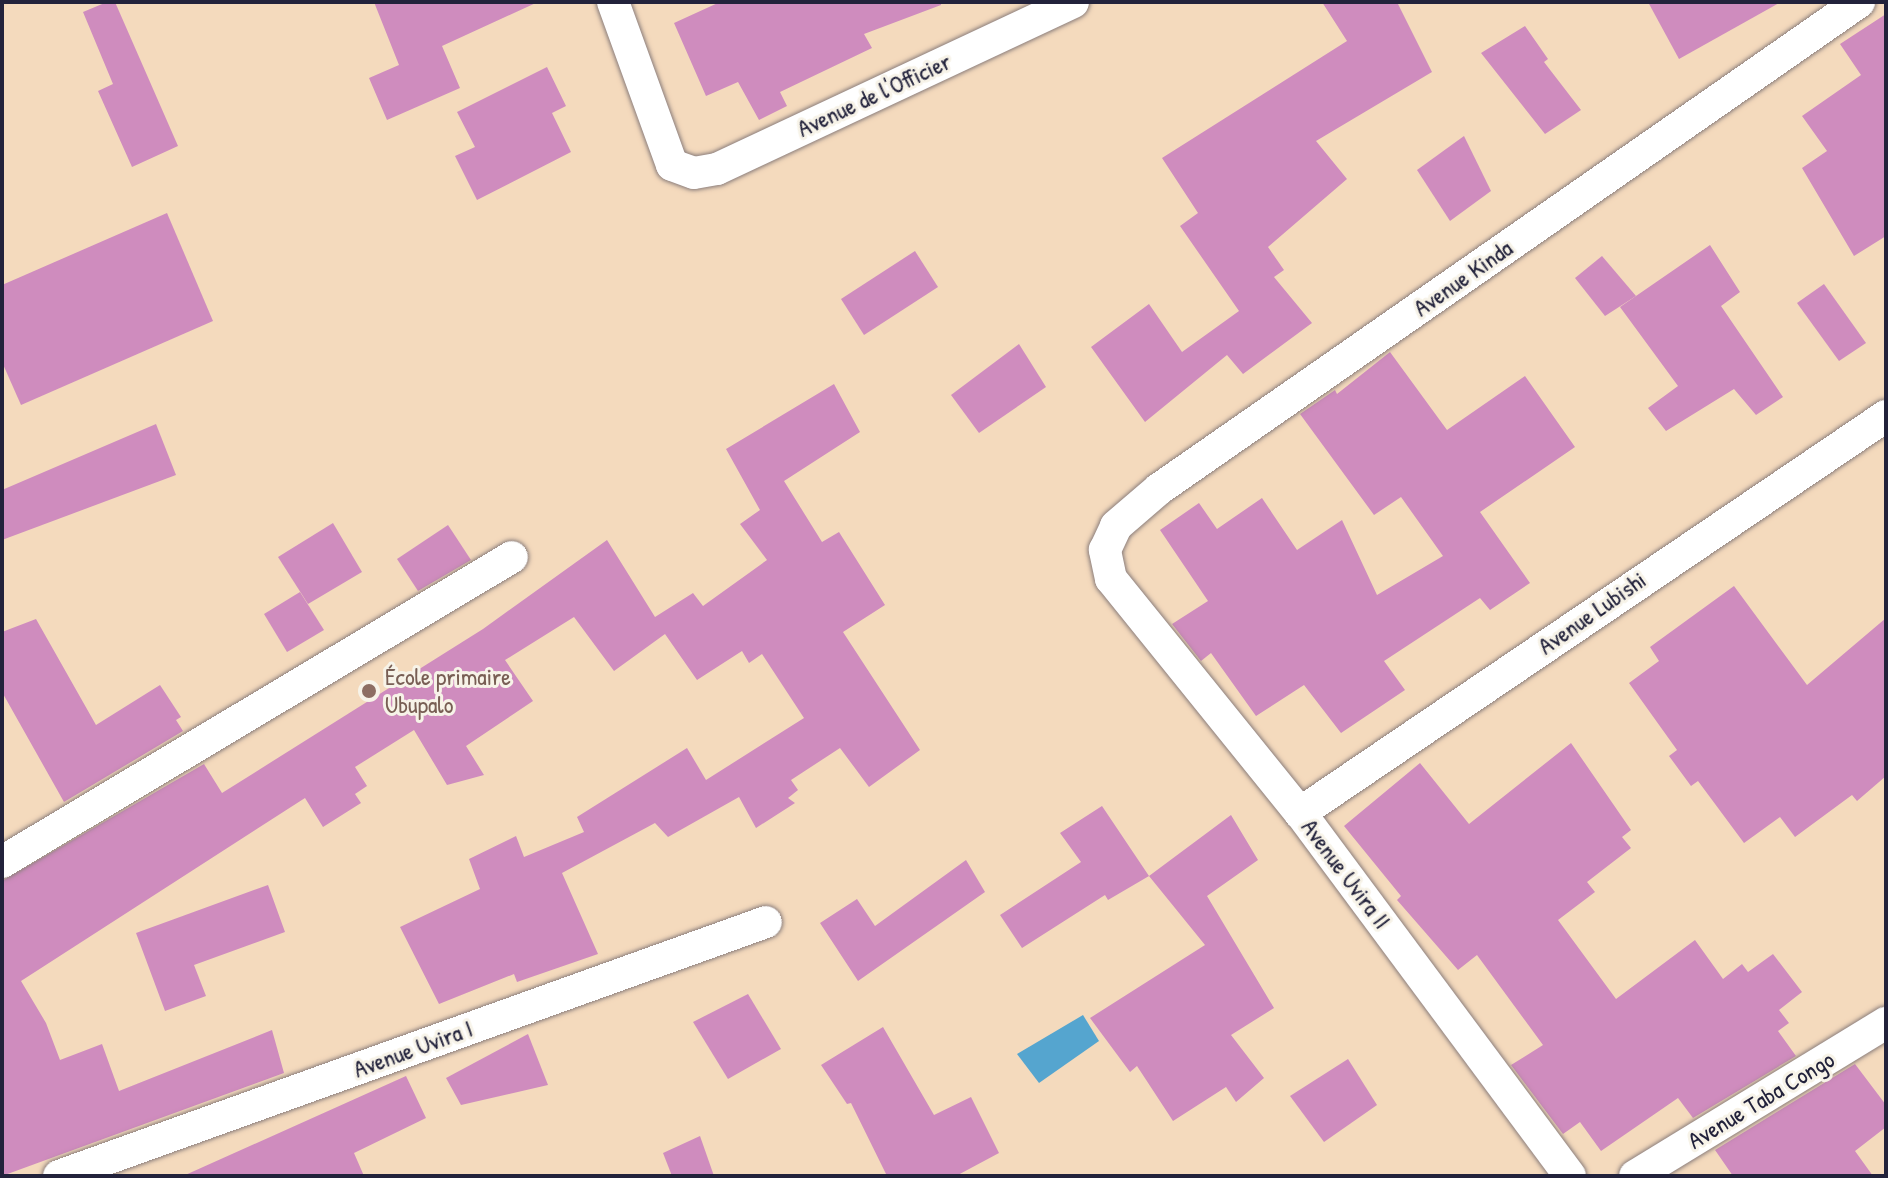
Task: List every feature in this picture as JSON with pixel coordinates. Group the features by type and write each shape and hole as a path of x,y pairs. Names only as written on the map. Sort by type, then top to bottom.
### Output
{"street":[{"name":"Avenue de l'Officier","path":"613,2 672,165 694,173 717,169 1073,2"},
{"name":"Avenue Kinda","path":"1111,579 1105,550 1109,536 1159,489 1859,2"},
{"name":"Avenue Lubishi","path":"1300,813 1886,416"},
{"path":"2,862 512,557"},
{"name":"Avenue Uvira II","path":"1111,579 1300,813 1570,1176"},
{"name":"Avenue Uvira I","path":"59,1176 766,922"},
{"name":"Avenue Taba Congo","path":"1635,1176 1886,1023"}],"water":[{"path":"1083,1015 1099,1041 1039,1083 1017,1054"}],"building":[{"path":"115,2 178,146 132,167 98,91 113,84 83,12"},
{"path":"374,2 538,2 442,46 460,88 387,120 369,78 399,65"},
{"path":"720,2 941,2 941,5 864,34 872,48 780,92 787,106 759,120 738,82 706,96 674,23"},
{"path":"1322,2 1397,2 1432,72 1316,141 1347,179 1268,247 1284,270 1274,277 1312,323 1243,374 1227,355 1145,422 1091,347 1149,304 1182,352 1239,311 1180,226 1198,213 1162,158 1347,41"},
{"path":"1648,2 1781,2 1679,59"},
{"path":"1886,14 1886,236 1854,256 1802,168 1827,151 1802,116 1861,75 1840,44"},
{"path":"1525,26 1548,59 1544,62 1581,110 1545,134 1481,53"},
{"path":"547,67 566,106 552,113 571,152 477,200 455,156 475,147 457,112"},
{"path":"1464,136 1491,191 1450,221 1417,170"},
{"path":"167,213 213,321 21,405 2,362 2,285"},
{"path":"1710,245 1740,292 1721,306 1783,397 1756,415 1734,389 1666,431 1648,408 1678,386 1620,307"},
{"path":"915,251 938,287 864,335 841,299"},
{"path":"1602,256 1636,296 1605,316 1575,278"},
{"path":"1824,284 1866,343 1839,361 1797,303"},
{"path":"1019,344 1046,387 979,433 951,395"},
{"path":"1390,352 1447,430 1525,376 1575,447 1480,512 1530,583 1490,610 1480,598 1384,661 1405,690 1341,733 1304,685 1256,716 1211,653 1201,661 1172,624 1208,601 1160,530 1199,503 1217,529 1262,498 1297,550 1342,520 1377,595 1443,556 1401,497 1374,515 1300,414 1335,390 1337,394"},
{"path":"834,384 860,432 784,481 822,542 839,532 885,605 843,632 920,750 869,787 840,748 791,780 798,790 788,798 795,803 756,828 739,797 668,837 655,823 562,873 598,954 517,982 514,974 439,1004 400,927 480,889 469,859 516,836 524,857 584,832 577,817 687,748 706,780 804,718 762,654 749,663 742,651 697,680 665,634 614,671 574,617 505,660 533,701 466,746 484,775 447,785 414,730 355,767 367,786 355,794 361,803 323,827 305,798 21,981 46,1023 60,1060 102,1044 119,1091 272,1030 284,1073 2,1176 2,881 204,764 222,793 483,629 607,540 655,617 693,593 703,606 767,560 740,524 760,510 726,449"},
{"path":"156,424 176,475 2,540 2,490"},
{"path":"333,523 362,572 308,604 278,557"},
{"path":"448,525 471,560 418,591 397,559"},
{"path":"1734,586 1807,685 1886,618 1886,776 1857,801 1852,795 1795,837 1780,817 1744,843 1698,781 1691,786 1669,756 1677,750 1629,683 1659,661 1650,647"},
{"path":"300,592 324,630 287,652 264,614"},
{"path":"36,619 96,725 160,685 181,717 176,720 183,731 64,802 2,692 2,632"},
{"path":"1571,743 1631,830 1622,837 1631,848 1587,882 1595,892 1558,920 1616,999 1695,940 1723,979 1742,964 1748,972 1773,954 1802,992 1779,1010 1789,1023 1778,1031 1796,1056 1693,1118 1678,1098 1601,1151 1580,1122 1563,1134 1511,1065 1543,1045 1477,955 1458,970 1397,900 1401,896 1344,826 1420,763 1469,824"},
{"path":"1102,806 1149,876 1108,900 1105,895 1022,948 1000,915 1081,862 1060,833"},
{"path":"1231,815 1258,860 1207,896 1274,1008 1231,1035 1264,1078 1236,1102 1226,1087 1173,1121 1137,1066 1130,1072 1090,1018 1205,945 1149,876"},
{"path":"966,860 985,892 858,981 820,923 857,899 875,926"},
{"path":"268,885 285,932 194,965 206,996 165,1011 136,933"},
{"path":"748,994 781,1049 728,1079 693,1022"},
{"path":"883,1027 934,1115 971,1097 999,1153 956,1176 887,1176 851,1103 847,1104 821,1065"},
{"path":"528,1034 548,1085 461,1105 446,1078"},
{"path":"1348,1059 1377,1105 1324,1142 1290,1096"},
{"path":"1855,1064 1886,1105 1886,1127 1855,1151 1873,1176 1733,1176 1715,1150"},
{"path":"406,1076 426,1118 354,1153 364,1176 183,1176"},
{"path":"700,1136 714,1176 672,1176 663,1153"}],"place":[{"name":"École primaire Ubupalo","path":"369,691"}]}
